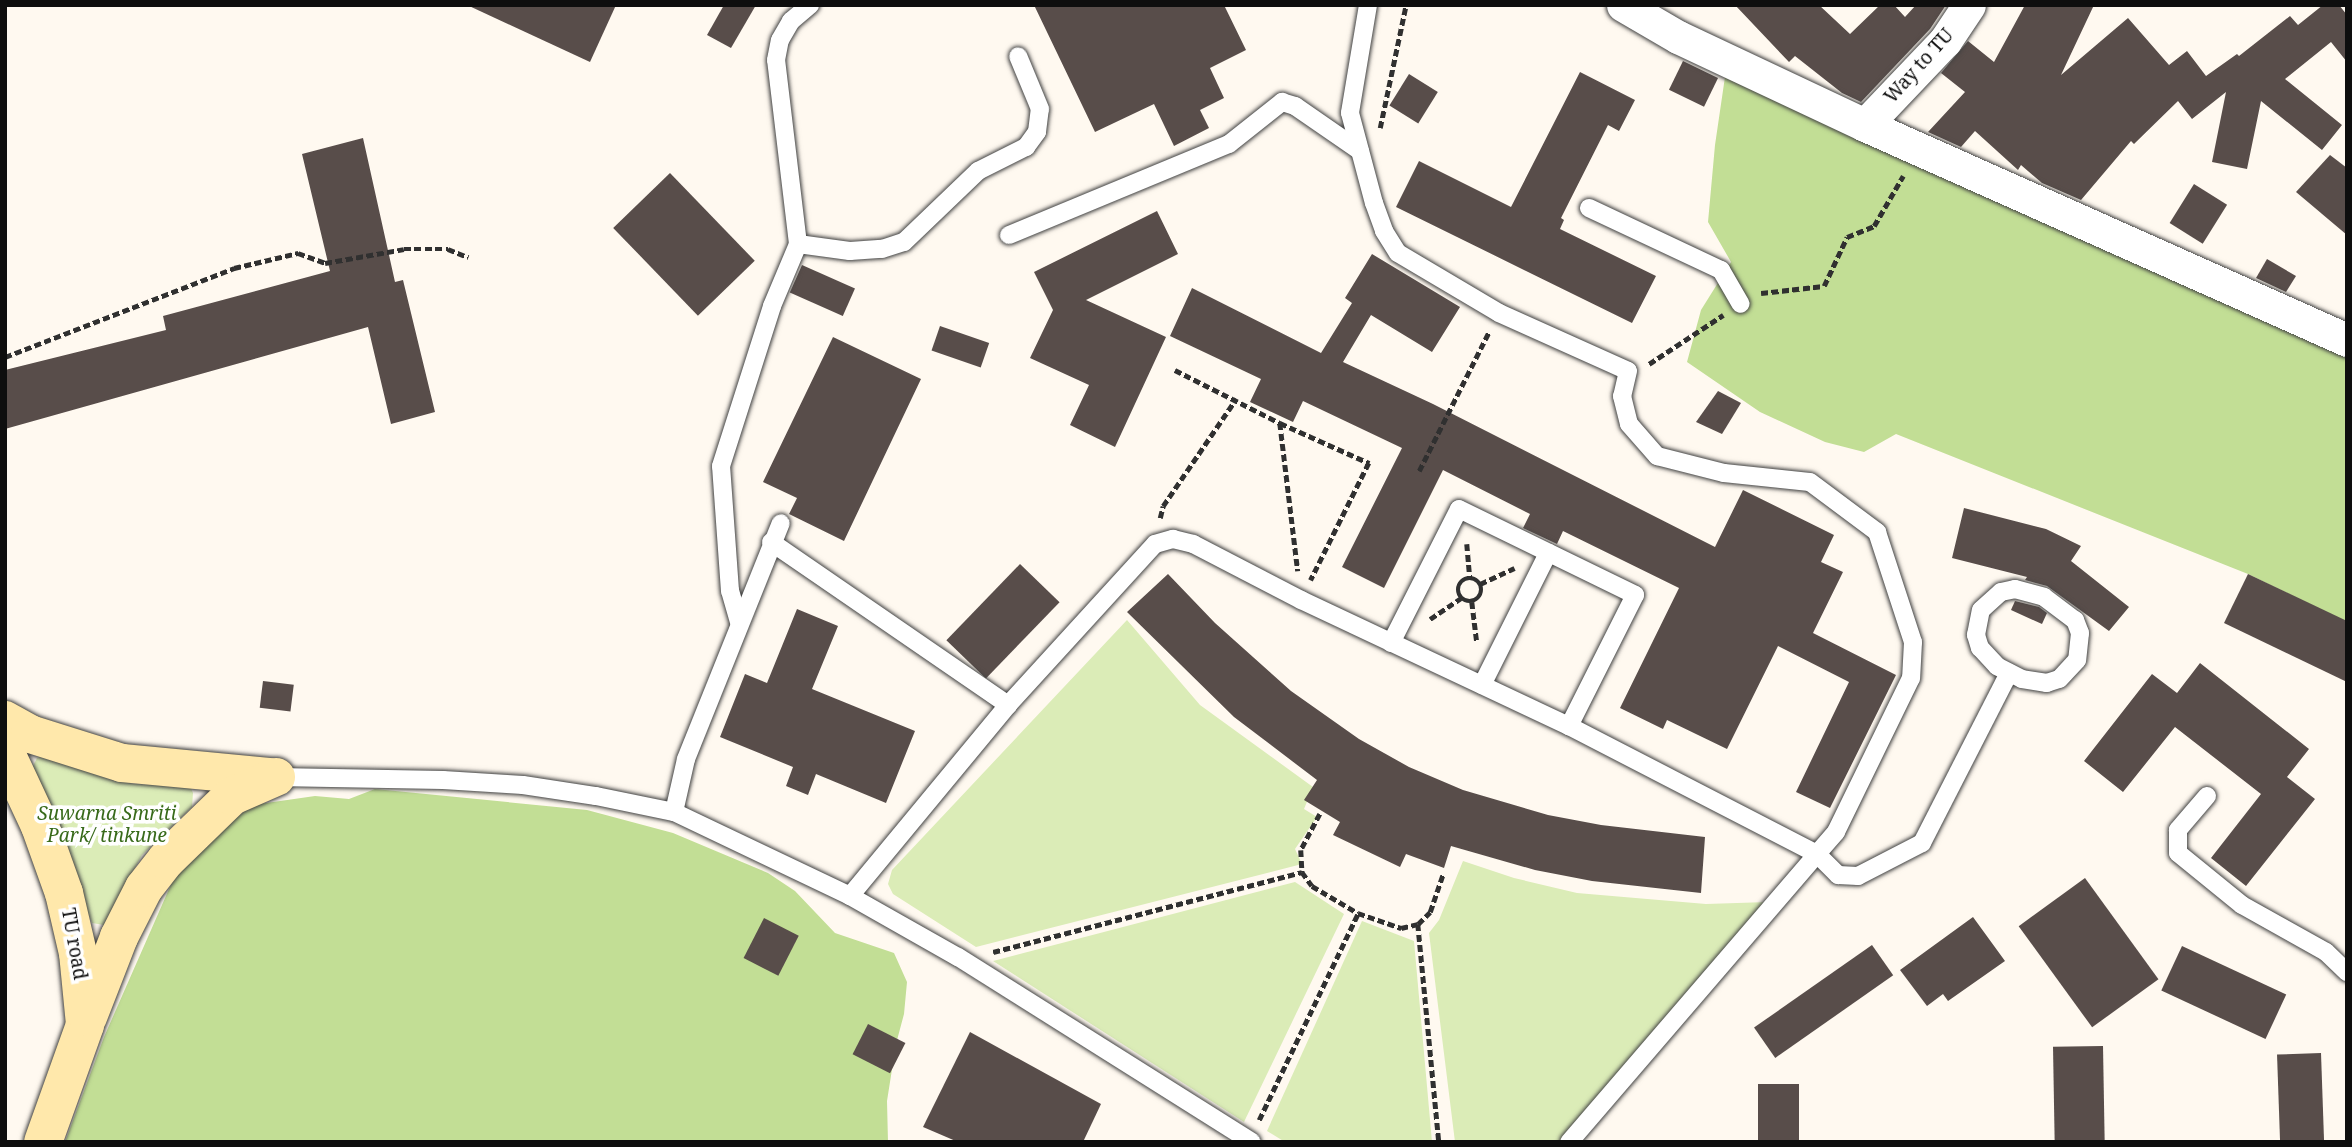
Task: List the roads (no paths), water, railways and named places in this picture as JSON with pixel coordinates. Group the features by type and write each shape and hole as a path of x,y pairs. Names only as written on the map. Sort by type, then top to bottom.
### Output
{"street":[{"path":"1623,5 1678,37 1865,125 2347,340"},
{"name":"Way to TU","path":"1865,125 1945,41 1969,5"},
{"path":"5,720 30,734 122,764 276,778"},
{"name":"TU road","path":"5,751 40,826 64,893 78,953 85,1025 43,1142"},
{"path":"85,1025 119,937 144,888 166,860 232,796 276,778"}],"lane":[{"path":"739,622 730,592 721,466 772,306 798,244 776,60 780,40 791,21 810,5"},
{"path":"1368,5 1350,113 1377,212 1398,253 1499,313 1628,371 1622,396 1629,424 1657,456 1724,473 1810,482 1877,532 1913,642 1911,678 1836,832 1569,1142"},
{"path":"798,244 850,251 882,249 904,242 978,171 1026,147 1037,132 1040,109 1018,56"},
{"path":"1009,235 1229,144 1282,102 1295,106 1360,151"},
{"path":"1589,208 1721,270 1741,304"},
{"path":"1391,643 1459,509 1635,596 1569,726"},
{"path":"674,812 686,759 780,523"},
{"path":"850,896 1008,705 1155,544 1173,539 1193,544 1301,600 1569,726 1817,854 1838,875 1858,876 1922,843 2009,673"},
{"path":"771,542 1008,705"},
{"path":"1482,685 1548,553"},
{"path":"2029,591 2066,610 2075,620 2080,634 2077,660 2070,671 2047,683 2032,682 2009,673 1987,658 1976,635 1981,610 1990,600 2001,592 2029,591"},
{"path":"276,778 443,780 523,785 674,812 850,896 958,957 1254,1134"},
{"path":"2207,796 2178,830 2178,853 2242,905 2326,952 2347,972"}],"park label":[{"name":"Suwarna Smriti Park/ tinkune","path":"107,825"}]}
